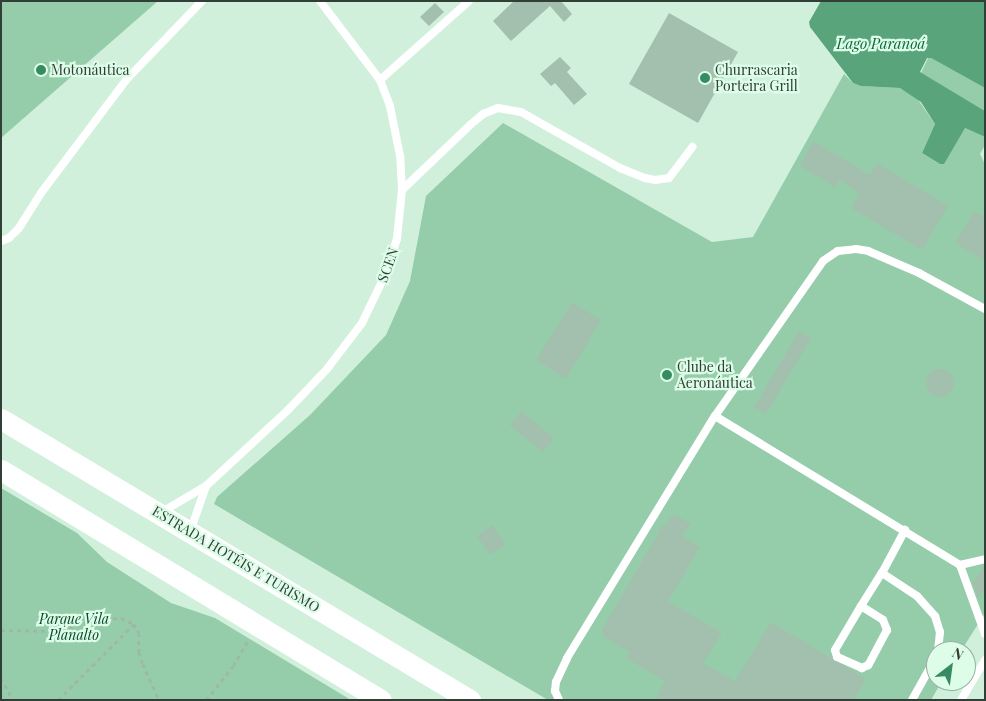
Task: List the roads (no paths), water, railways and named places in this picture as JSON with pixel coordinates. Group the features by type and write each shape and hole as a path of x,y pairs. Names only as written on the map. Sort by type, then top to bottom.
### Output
{"main road":[{"name":"ESTRADA HOTÉIS E TURISMO","path":"1,419 470,700"},
{"path":"1,470 381,700"}],"lane":[{"path":"1,241 9,238 19,228 41,193 126,80 202,1"},
{"name":"SCEN","path":"160,513 206,486 294,403 327,369 362,323 387,271 397,238 402,190 397,132 380,80 320,1"},
{"path":"380,80 469,1"},
{"path":"402,190 482,114 498,108 521,112 620,168 645,178 655,180 669,178 692,147"},
{"path":"558,700 555,688 562,668 715,416 823,261 838,251 856,249 880,256 919,273 985,309"},
{"path":"715,416 960,564 985,634"},
{"name":"SCEN","path":"190,532 206,486"},
{"path":"861,606 883,620 887,630 868,665 862,668 837,657 835,650 861,606 882,573 905,530"},
{"path":"960,564 985,559"},
{"path":"882,573 917,596 935,616 940,632 939,641"},
{"path":"961,700 985,660"},
{"path":"912,700 926,675"}],"water":[{"name":"Lago Paranoá","path":"821,1 985,1 985,88 931,58 927,58 920,72 985,111 985,137 965,128 944,164 940,164 922,153 935,124 921,102 900,88 861,86 853,83 810,27 809,22"}],"place":[{"name":"Motonáutica","path":"41,70"},
{"name":"Churrascaria Porteira Grill","path":"705,78"},
{"name":"Clube da Aeronáutica","path":"667,375"}],"park label":[{"name":"Parque Vila Planalto","path":"74,628"}]}
